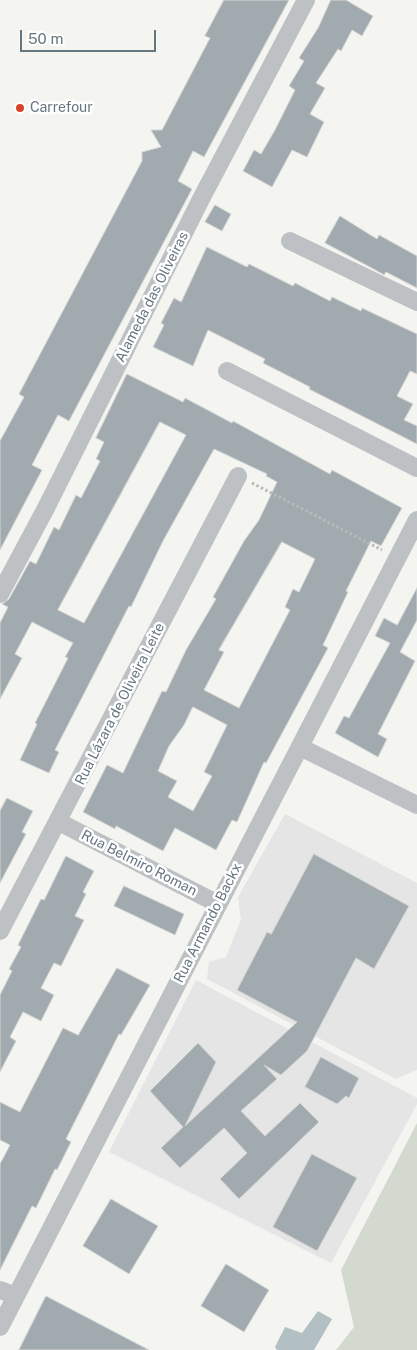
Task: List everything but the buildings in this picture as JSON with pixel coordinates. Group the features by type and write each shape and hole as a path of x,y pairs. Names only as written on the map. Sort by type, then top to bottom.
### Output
{"street":[{"name":"Alameda das Oliveiras","path":"0,594 46,508 206,190 306,0"},
{"path":"290,240 417,302"},
{"path":"227,371 417,468"},
{"name":"Rua Lázara de Oliveira Leite","path":"0,931 59,822 238,476"},
{"name":"Rua Armando Backx","path":"0,1327 8,1293 218,904 417,520"},
{"path":"300,747 417,805"},
{"name":"Rua Belmiro Roman","path":"59,822 218,904"}],"path":[{"path":"238,476 397,558"}],"shaded area":[{"path":"285,814 417,883 417,1070 396,1079 207,979 209,962 226,957 241,920 238,897"},
{"path":"196,980 417,1098 417,1104 331,1263 109,1152"},
{"path":"417,1123 417,1350 336,1350 354,1327 341,1270"},
{"path":"318,1311 332,1319 314,1350 277,1350 275,1347 285,1327 302,1333"}],"place":[{"name":"Carrefour","path":"20,108"}]}
